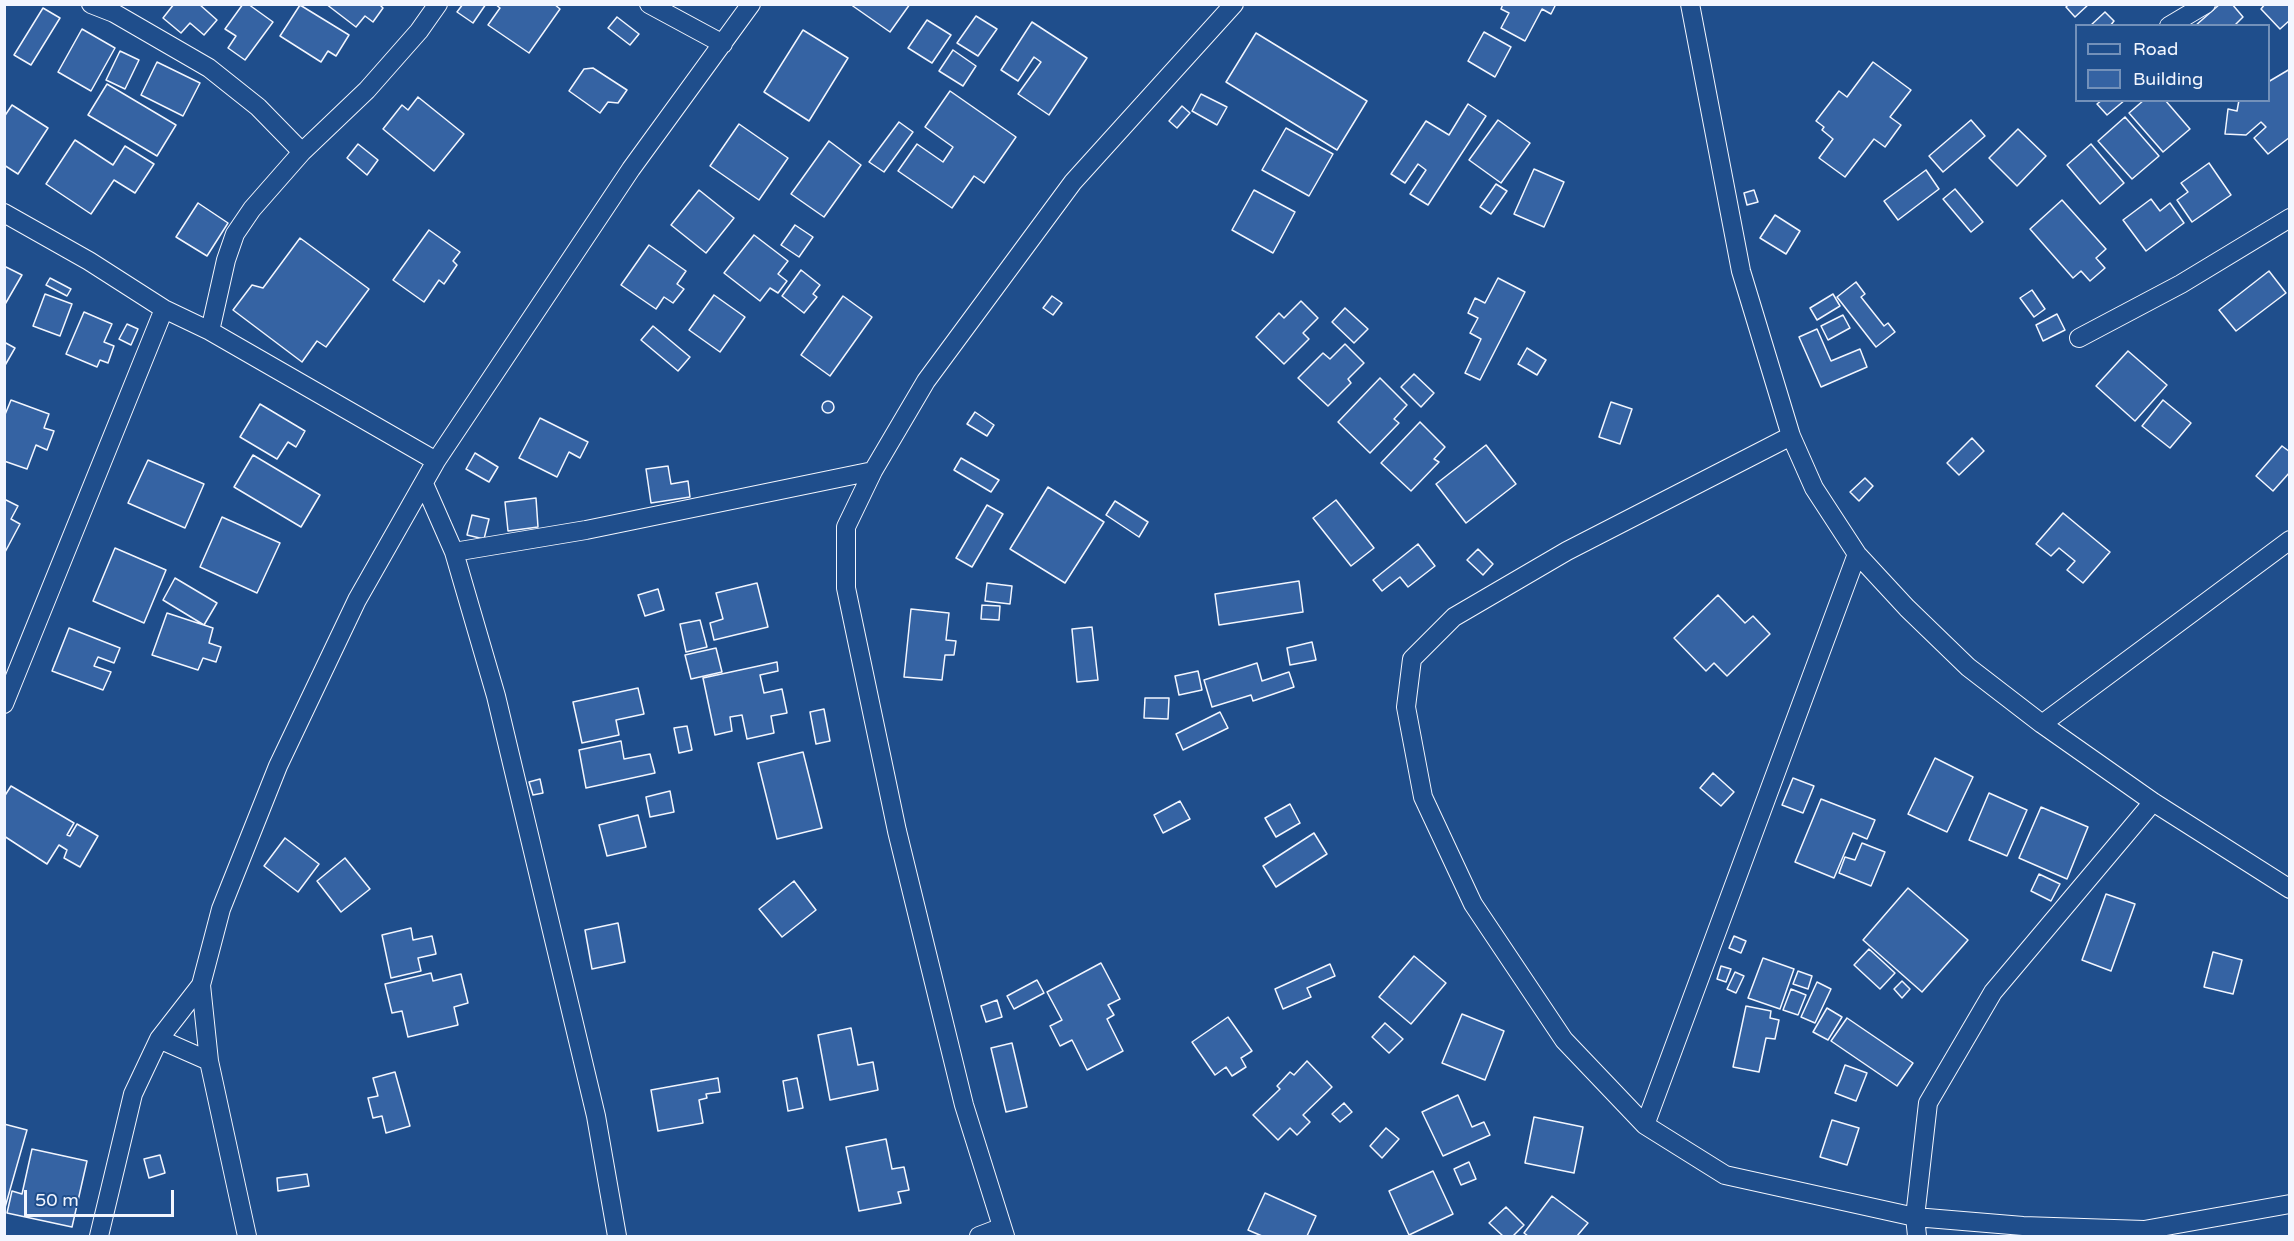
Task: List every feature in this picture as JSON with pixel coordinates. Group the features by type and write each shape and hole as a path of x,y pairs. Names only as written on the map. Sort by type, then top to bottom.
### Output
{"street":[{"path":"91,4 117,9 225,79 281,129 302,152"},
{"path":"210,332 226,260 235,234 252,209 302,152 367,90 419,31 438,4"},
{"path":"649,4 723,44"},
{"path":"247,1236 209,1061 201,985 221,909 278,766 357,600 425,486 436,461 624,178 751,4"},
{"path":"979,1236 1003,1232 963,1106 900,842 846,588 846,527 873,471 926,381 1073,182 1234,4"},
{"path":"1690,4 1741,271 1791,436 1814,488 1857,554 1907,608 1968,668 2042,724 2153,802 2289,889"},
{"path":"2172,24 2206,4"},
{"path":"4,213 89,261 164,309 210,332 436,461"},
{"path":"2079,338 2181,284 2289,218"},
{"path":"4,704 164,309"},
{"path":"1791,436 1567,551 1454,617 1412,659 1406,706 1423,797 1473,904 1564,1040 1645,1125 1725,1175 1915,1217 2024,1226 2144,1230 2289,1204"},
{"path":"454,552 586,531 873,471"},
{"path":"425,486 454,552 496,696 585,1071 617,1236"},
{"path":"2042,724 2289,540"},
{"path":"1645,1125 1857,554"},
{"path":"1917,1236 1915,1217 1928,1103 1993,992 2153,802"},
{"path":"99,1236 133,1094 159,1039 201,985"},
{"path":"159,1039 209,1061"}],"building":[{"path":"174,4 199,4 217,20 204,35 190,23 181,33 163,18"},
{"path":"243,4 248,4 273,22 245,60 228,48 236,36 225,29"},
{"path":"326,4 379,4 383,8 373,22 365,16 356,27"},
{"path":"463,4 486,4 473,23 457,12"},
{"path":"495,4 554,4 560,9 529,53 488,25 500,8"},
{"path":"850,4 910,4 890,32"},
{"path":"1503,4 1556,4 1551,14 1542,9 1525,41 1501,28 1509,13 1501,9"},
{"path":"2069,4 2089,4 2075,17 2066,7"},
{"path":"2220,4 2232,4 2243,17 2236,24 2197,24"},
{"path":"2265,4 2287,4 2290,7 2290,20 2280,29 2261,9"},
{"path":"300,5 349,35 336,56 328,51 321,62 280,36"},
{"path":"43,8 60,18 31,65 14,55"},
{"path":"2105,12 2114,21 2112,24 2092,24"},
{"path":"976,16 997,29 978,56 957,43"},
{"path":"617,17 639,34 630,45 608,28"},
{"path":"927,20 951,35 932,63 908,48"},
{"path":"1032,22 1087,58 1049,115 1018,94 1041,62 1034,57 1018,81 1001,70"},
{"path":"82,29 115,48 91,91 58,72"},
{"path":"803,30 848,58 809,121 764,92"},
{"path":"1484,32 1511,47 1495,77 1468,61"},
{"path":"1256,33 1367,101 1337,150 1226,82"},
{"path":"953,50 976,66 963,86 939,71"},
{"path":"120,51 139,60 125,89 106,80"},
{"path":"157,62 200,83 183,116 141,95"},
{"path":"1873,62 1911,90 1890,117 1901,125 1885,147 1874,139 1845,177 1819,158 1833,139 1822,130 1824,127 1816,121 1839,91 1847,97"},
{"path":"593,68 627,90 618,103 608,102 600,113 569,91 584,69"},
{"path":"2290,69 2290,137 2268,154 2254,138 2266,127 2261,122 2246,135 2225,134 2228,109 2237,111 2239,102 2270,102 2270,81"},
{"path":"107,84 176,125 157,156 88,115"},
{"path":"950,91 1016,137 984,183 974,176 952,208 898,171 917,144 943,162 953,147 925,127"},
{"path":"1201,94 1227,107 1217,125 1192,111"},
{"path":"418,97 464,134 434,171 383,129 402,105 408,110"},
{"path":"2100,102 2123,102 2107,115 2097,104"},
{"path":"2142,102 2167,102 2190,129 2163,152 2129,113"},
{"path":"1468,104 1486,116 1428,205 1410,194 1426,170 1418,164 1405,183 1391,174 1426,121 1449,135"},
{"path":"12,105 48,128 18,174 4,165 4,117"},
{"path":"1182,106 1190,113 1177,128 1169,121"},
{"path":"2125,117 2159,156 2132,179 2098,141"},
{"path":"1498,120 1530,143 1501,183 1469,160"},
{"path":"1971,120 1985,136 1943,172 1929,156"},
{"path":"899,122 913,132 884,172 869,162"},
{"path":"739,124 788,158 759,200 710,166"},
{"path":"1286,128 1333,154 1309,196 1262,170"},
{"path":"2018,129 2046,156 2017,186 1989,158"},
{"path":"75,140 113,165 125,146 154,164 135,193 114,180 91,214 46,184"},
{"path":"829,141 861,165 824,217 791,194"},
{"path":"358,144 378,160 367,175 347,158"},
{"path":"2091,144 2124,183 2100,204 2067,165"},
{"path":"2209,163 2231,195 2192,222 2177,200 2188,192 2181,183"},
{"path":"1534,169 1564,182 1544,227 1514,214"},
{"path":"1926,170 1939,189 1898,220 1884,201"},
{"path":"1496,184 1507,191 1491,214 1480,207"},
{"path":"1955,189 1983,222 1971,232 1943,199"},
{"path":"699,190 734,218 706,253 671,225"},
{"path":"1254,190 1295,212 1273,253 1232,230"},
{"path":"1754,190 1758,202 1747,205 1744,193"},
{"path":"2151,199 2160,211 2170,203 2184,223 2146,251 2123,220"},
{"path":"2062,200 2106,249 2096,258 2105,268 2090,281 2081,271 2073,278 2030,229"},
{"path":"198,203 228,223 207,256 176,237"},
{"path":"1775,215 1800,231 1786,254 1760,238"},
{"path":"795,225 813,237 799,257 781,245"},
{"path":"429,230 460,252 453,261 457,265 444,284 439,280 424,302 393,280"},
{"path":"754,235 788,261 778,274 787,281 778,293 770,288 760,301 724,273"},
{"path":"300,238 369,289 326,347 317,341 302,362 233,310 252,285 263,288"},
{"path":"649,245 686,271 677,284 684,289 673,303 664,297 656,309 621,285"},
{"path":"4,266 22,275 4,306"},
{"path":"801,270 820,285 813,294 817,297 804,313 782,296"},
{"path":"2269,271 2286,293 2236,331 2219,310"},
{"path":"50,278 71,289 67,296 46,285"},
{"path":"1498,278 1525,292 1480,380 1465,373 1481,339 1470,333 1478,318 1468,313 1475,298 1485,303"},
{"path":"1856,282 1865,294 1861,297 1884,326 1888,323 1895,332 1876,347 1837,297"},
{"path":"2032,290 2045,309 2034,317 2020,298"},
{"path":"45,294 72,304 60,336 33,326"},
{"path":"1833,294 1840,306 1817,320 1810,308"},
{"path":"714,295 745,317 720,352 689,330"},
{"path":"843,296 872,317 830,376 801,355"},
{"path":"1052,296 1062,303 1053,315 1043,308"},
{"path":"1301,301 1318,318 1303,333 1309,339 1284,364 1256,337 1279,313 1284,318"},
{"path":"1345,308 1368,329 1354,343 1332,322"},
{"path":"84,312 112,324 104,342 114,346 108,363 100,360 97,367 66,354"},
{"path":"2057,314 2065,330 2043,341 2036,325"},
{"path":"1843,315 1850,328 1828,340 1821,326"},
{"path":"127,324 138,329 131,345 119,339"},
{"path":"653,326 690,357 678,371 641,340"},
{"path":"1817,329 1831,361 1860,349 1867,367 1821,387 1799,337"},
{"path":"4,342 15,348 4,367"},
{"path":"1345,344 1364,363 1348,379 1351,383 1328,406 1298,378 1323,353 1330,359"},
{"path":"1527,348 1546,360 1537,375 1518,364"},
{"path":"2128,351 2167,385 2135,421 2096,386"},
{"path":"1414,374 1434,393 1421,407 1401,387"},
{"path":"1380,378 1407,405 1394,419 1399,423 1370,453 1338,422"},
{"path":"11,400 49,414 44,428 54,431 47,450 36,445 27,469 4,461 4,417"},
{"path":"2163,400 2191,423 2170,448 2142,426"},
{"path":"830,401 834,407 830,413 826,413 822,405"},
{"path":"1611,402 1632,409 1620,444 1599,437"},
{"path":"260,404 305,431 296,447 288,442 277,459 240,437"},
{"path":"975,412 994,425 987,436 967,424"},
{"path":"540,418 588,442 580,458 569,452 557,477 519,458"},
{"path":"1420,422 1445,447 1434,459 1439,462 1411,491 1381,463"},
{"path":"1972,438 1984,451 1959,475 1947,463"},
{"path":"1486,445 1516,484 1466,523 1436,484"},
{"path":"2282,446 2290,452 2290,472 2273,491 2256,476"},
{"path":"475,453 498,467 489,482 466,469"},
{"path":"253,455 320,495 301,527 234,487"},
{"path":"961,458 999,480 991,492 954,470"},
{"path":"148,460 204,484 185,528 128,503"},
{"path":"668,466 671,484 688,481 690,497 651,503 646,469"},
{"path":"1865,478 1873,486 1859,501 1850,492"},
{"path":"1048,487 1104,522 1065,583 1010,549"},
{"path":"536,498 538,527 508,531 505,502"},
{"path":"4,499 18,506 11,519 20,524 4,554"},
{"path":"1336,500 1374,548 1351,566 1313,518"},
{"path":"1115,501 1148,522 1139,537 1106,515"},
{"path":"987,505 1003,514 972,567 956,558"},
{"path":"2063,513 2110,552 2083,583 2067,570 2075,561 2059,548 2051,556 2036,544"},
{"path":"472,515 489,519 484,539 467,535"},
{"path":"222,517 280,543 257,593 200,567"},
{"path":"1418,544 1435,566 1408,587 1400,577 1382,591 1373,580"},
{"path":"115,548 166,570 144,623 93,601"},
{"path":"1478,549 1493,564 1483,575 1467,560"},
{"path":"175,578 217,603 204,625 163,600"},
{"path":"1299,581 1303,612 1219,625 1215,594"},
{"path":"757,583 768,627 714,640 710,623 723,619 716,593"},
{"path":"987,583 1012,586 1010,604 985,601"},
{"path":"658,589 664,610 645,616 638,595"},
{"path":"1718,595 1745,623 1753,616 1770,634 1727,676 1714,663 1706,671 1674,638"},
{"path":"982,605 1000,606 999,620 981,619"},
{"path":"911,609 949,613 946,640 956,641 954,655 945,655 942,680 904,677"},
{"path":"167,613 213,628 209,643 221,647 216,662 203,658 198,670 152,655"},
{"path":"700,620 707,647 686,652 680,624"},
{"path":"1092,627 1098,680 1077,682 1072,629"},
{"path":"69,628 120,648 114,663 98,657 94,666 111,672 103,690 52,671"},
{"path":"1312,642 1316,660 1290,665 1287,648"},
{"path":"716,648 722,672 691,679 685,655"},
{"path":"777,662 778,671 760,675 764,693 782,689 787,713 771,716 774,733 747,739 742,715 730,717 732,731 715,735 703,678"},
{"path":"1257,663 1262,681 1289,672 1294,687 1253,701 1251,695 1212,707 1204,680"},
{"path":"1198,671 1202,690 1179,695 1175,676"},
{"path":"638,688 644,714 616,720 619,735 582,743 573,702"},
{"path":"1145,698 1169,698 1168,719 1144,718"},
{"path":"824,709 830,741 816,744 810,712"},
{"path":"1220,712 1228,728 1183,750 1176,734"},
{"path":"687,726 692,750 679,753 674,728"},
{"path":"621,741 624,759 650,754 655,773 586,788 579,750"},
{"path":"803,752 822,828 777,839 758,763"},
{"path":"1935,758 1973,777 1947,832 1908,814"},
{"path":"1713,773 1734,792 1721,806 1700,788"},
{"path":"1793,778 1814,786 1803,813 1782,805"},
{"path":"540,779 543,793 533,795 529,782"},
{"path":"11,786 74,823 67,835 70,836 77,824 98,836 80,867 64,858 67,850 59,845 47,864 4,836 4,797"},
{"path":"670,791 674,812 650,817 646,797"},
{"path":"1989,793 2027,810 2007,856 1969,840"},
{"path":"1821,799 1875,820 1867,839 1853,833 1834,878 1795,862"},
{"path":"1180,801 1190,819 1163,833 1154,815"},
{"path":"1290,804 1300,823 1276,837 1265,818"},
{"path":"2041,807 2088,827 2067,879 2019,858"},
{"path":"638,815 646,847 607,856 599,825"},
{"path":"1314,833 1327,854 1276,887 1263,866"},
{"path":"285,838 319,864 298,892 264,866"},
{"path":"1862,843 1885,852 1871,886 1839,873 1845,857 1855,860"},
{"path":"345,858 370,889 341,912 317,881"},
{"path":"2039,874 2060,884 2051,901 2031,891"},
{"path":"794,881 816,910 782,937 759,909"},
{"path":"1908,888 1968,940 1922,992 1863,940"},
{"path":"2106,894 2135,904 2111,971 2082,960"},
{"path":"618,923 625,962 592,969 585,930"},
{"path":"411,928 413,940 432,936 436,954 418,958 421,971 391,978 382,935"},
{"path":"1734,936 1746,941 1741,953 1729,948"},
{"path":"1869,949 1895,973 1880,989 1854,965"},
{"path":"2213,952 2242,960 2233,994 2204,987"},
{"path":"1414,956 1446,983 1411,1024 1379,997"},
{"path":"1763,958 1794,969 1780,1009 1748,998"},
{"path":"1101,963 1120,999 1108,1005 1114,1015 1107,1019 1123,1051 1087,1070 1072,1040 1060,1046 1050,1026 1062,1020 1047,992"},
{"path":"1330,964 1335,976 1307,988 1311,997 1283,1009 1275,989"},
{"path":"1721,966 1731,969 1726,982 1717,979"},
{"path":"1798,971 1812,976 1808,989 1793,984"},
{"path":"1735,972 1744,976 1736,993 1727,989"},
{"path":"431,973 433,981 461,974 468,1003 454,1007 458,1025 408,1037 402,1011 392,1013 385,984"},
{"path":"1037,980 1044,993 1014,1009 1007,996"},
{"path":"1902,981 1910,989 1902,998 1894,989"},
{"path":"1817,982 1831,989 1815,1023 1801,1017"},
{"path":"1791,989 1806,995 1798,1015 1783,1010"},
{"path":"997,1000 1002,1017 986,1022 981,1006"},
{"path":"1746,1006 1771,1011 1770,1018 1779,1020 1775,1039 1766,1038 1759,1072 1733,1067"},
{"path":"1827,1008 1842,1017 1828,1040 1813,1032"},
{"path":"1462,1014 1504,1031 1485,1080 1442,1063"},
{"path":"1228,1017 1252,1051 1241,1058 1246,1067 1232,1076 1226,1067 1215,1075 1192,1042"},
{"path":"1847,1018 1913,1063 1897,1086 1831,1041"},
{"path":"1385,1023 1403,1039 1389,1053 1372,1037"},
{"path":"851,1028 858,1065 873,1062 878,1090 830,1100 818,1035"},
{"path":"1012,1043 1027,1107 1006,1112 991,1048"},
{"path":"1307,1061 1332,1087 1303,1115 1310,1122 1297,1135 1290,1128 1278,1140 1253,1115 1280,1089 1277,1086 1290,1072 1294,1075"},
{"path":"1845,1065 1867,1073 1856,1101 1835,1093"},
{"path":"395,1072 410,1126 386,1133 382,1116 373,1118 368,1098 378,1096 373,1078"},
{"path":"718,1078 720,1092 706,1094 707,1098 699,1100 703,1123 658,1131 651,1090"},
{"path":"797,1078 803,1108 788,1111 783,1081"},
{"path":"1458,1095 1472,1127 1484,1122 1490,1135 1443,1156 1422,1112"},
{"path":"1344,1103 1352,1112 1340,1122 1332,1114"},
{"path":"1534,1117 1583,1127 1574,1173 1525,1163"},
{"path":"1832,1120 1859,1128 1847,1165 1820,1157"},
{"path":"4,1124 27,1130 4,1211"},
{"path":"1386,1128 1399,1139 1382,1158 1370,1146"},
{"path":"886,1139 892,1169 904,1167 909,1190 898,1192 901,1203 859,1211 846,1147"},
{"path":"32,1149 87,1161 72,1227 7,1213 12,1191 22,1194"},
{"path":"160,1155 165,1173 149,1178 144,1159"},
{"path":"1469,1162 1476,1179 1461,1185 1454,1169"},
{"path":"1433,1171 1453,1214 1409,1235 1389,1191"},
{"path":"307,1174 309,1186 278,1191 277,1178"},
{"path":"1265,1193 1316,1216 1307,1236 1262,1236 1248,1230"},
{"path":"1552,1196 1588,1223 1577,1236 1528,1236 1524,1233"},
{"path":"1506,1207 1524,1225 1513,1236 1503,1236 1489,1223"}]}
